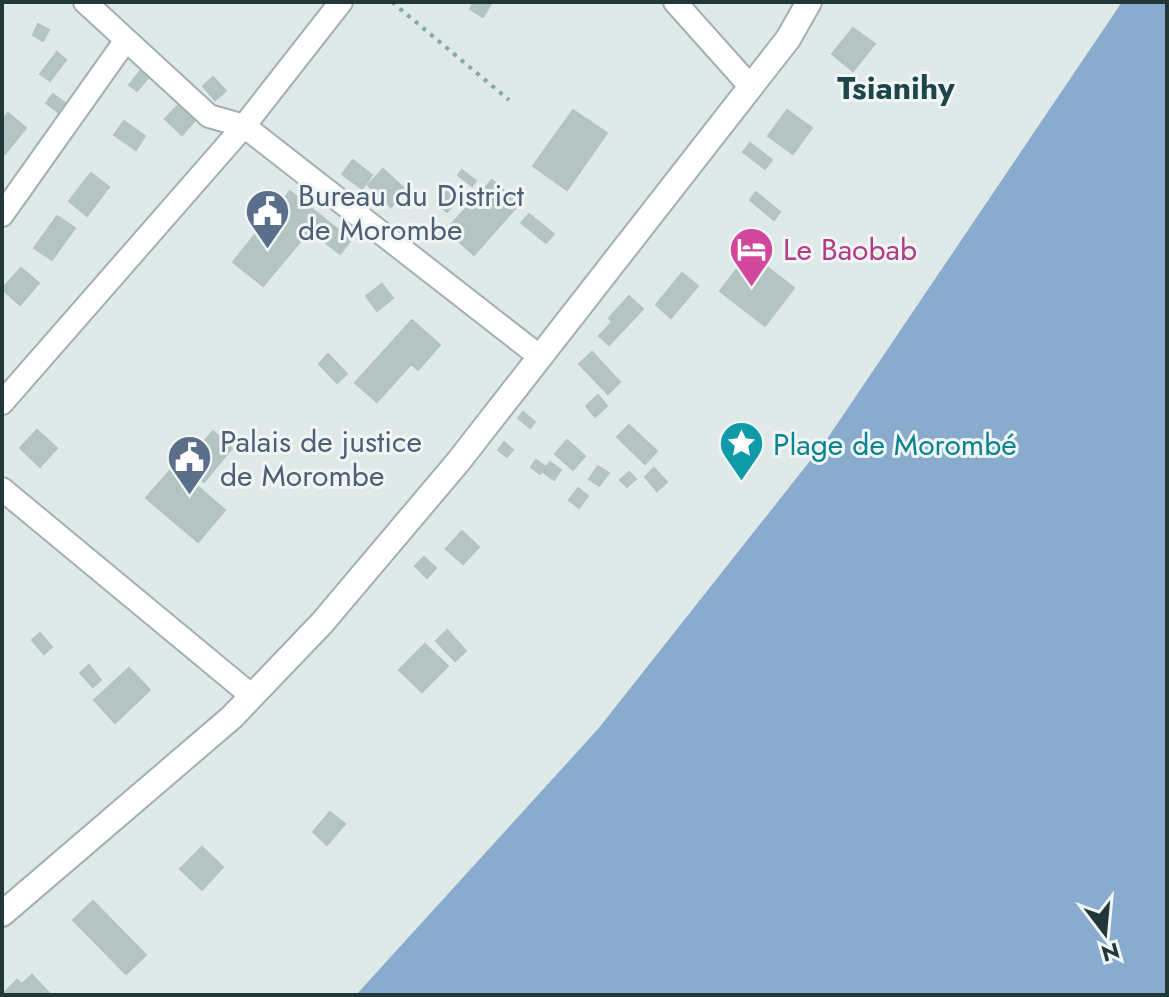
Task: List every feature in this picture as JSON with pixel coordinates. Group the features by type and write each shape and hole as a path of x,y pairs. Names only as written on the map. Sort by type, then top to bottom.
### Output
{"street":[{"path":"85,2 209,116 244,126 539,356"},
{"path":"2,403 244,126 341,2"},
{"path":"675,2 750,86"},
{"path":"2,914 232,717 322,623 458,462 788,39 809,2"},
{"path":"2,215 126,40"},
{"path":"2,489 252,696"}],"path":[{"path":"392,2 509,100"}],"water":[{"path":"1122,2 1167,2 1167,995 356,995 598,729 825,442"}],"building":[{"path":"474,2 492,2 483,17 470,9"},
{"path":"38,24 49,30 43,41 33,35"},
{"path":"853,28 875,44 853,71 832,54"},
{"path":"57,52 66,60 50,81 40,74"},
{"path":"141,70 149,77 137,91 129,85"},
{"path":"213,77 226,91 215,100 203,86"},
{"path":"53,94 69,106 62,115 46,103"},
{"path":"182,101 199,116 182,135 165,119"},
{"path":"573,110 607,133 567,190 533,166"},
{"path":"787,110 812,128 793,154 768,136"},
{"path":"8,113 26,128 5,154 2,151 2,120"},
{"path":"124,121 145,136 136,150 114,135"},
{"path":"750,143 772,160 765,169 743,152"},
{"path":"353,160 372,175 362,189 342,174"},
{"path":"383,169 406,190 391,207 368,185"},
{"path":"462,170 476,181 472,186 458,175"},
{"path":"91,173 109,187 87,216 69,201"},
{"path":"492,180 519,204 474,255 446,230"},
{"path":"449,188 460,198 447,212 437,202"},
{"path":"290,191 351,240 340,254 310,230 263,286 233,262"},
{"path":"756,192 780,212 774,220 750,200"},
{"path":"529,214 554,234 546,243 521,223"},
{"path":"57,216 75,228 52,260 34,248"},
{"path":"749,253 794,288 765,326 720,291"},
{"path":"21,268 39,283 20,305 2,289"},
{"path":"682,273 698,286 671,318 656,305"},
{"path":"382,284 393,298 377,311 366,296"},
{"path":"629,296 643,309 609,345 599,336 612,322 609,318"},
{"path":"412,320 440,345 418,370 411,364 377,402 355,383"},
{"path":"592,352 620,382 608,394 579,364"},
{"path":"328,354 347,374 337,383 319,364"},
{"path":"598,395 607,406 595,417 586,406"},
{"path":"523,412 535,422 530,428 518,418"},
{"path":"629,425 657,451 645,464 617,437"},
{"path":"37,430 57,448 40,467 20,448"},
{"path":"213,431 232,448 204,482 184,465"},
{"path":"567,440 585,456 573,470 555,454"},
{"path":"504,442 513,450 507,457 498,450"},
{"path":"536,460 546,467 540,474 531,467"},
{"path":"550,462 561,470 554,480 543,472"},
{"path":"174,466 225,510 198,542 146,498"},
{"path":"598,466 609,473 599,486 589,479"},
{"path":"654,468 667,482 657,491 645,477"},
{"path":"629,472 636,479 627,487 620,480"},
{"path":"578,488 588,496 579,508 569,500"},
{"path":"462,531 479,547 463,564 446,549"},
{"path":"424,557 436,568 427,578 415,566"},
{"path":"447,630 466,651 455,661 436,641"},
{"path":"40,633 52,647 44,654 32,640"},
{"path":"425,644 448,666 422,692 399,670"},
{"path":"89,665 101,680 93,687 80,673"},
{"path":"129,668 150,690 115,723 94,700"},
{"path":"330,812 345,824 327,845 313,832"},
{"path":"202,847 223,867 202,890 180,869"},
{"path":"93,901 146,955 126,974 73,920"},
{"path":"32,975 51,995 2,995 17,980 22,984"}],"place":[{"name":"Bureau du District de Morombe","path":"267,251"},
{"name":"Le Baobab","path":"752,288"},
{"name":"Plage de Morombé","path":"742,483"},
{"name":"Palais de justice de Morombe","path":"189,497"}],"district":[{"name":"Tsianihy","path":"896,88"}]}
